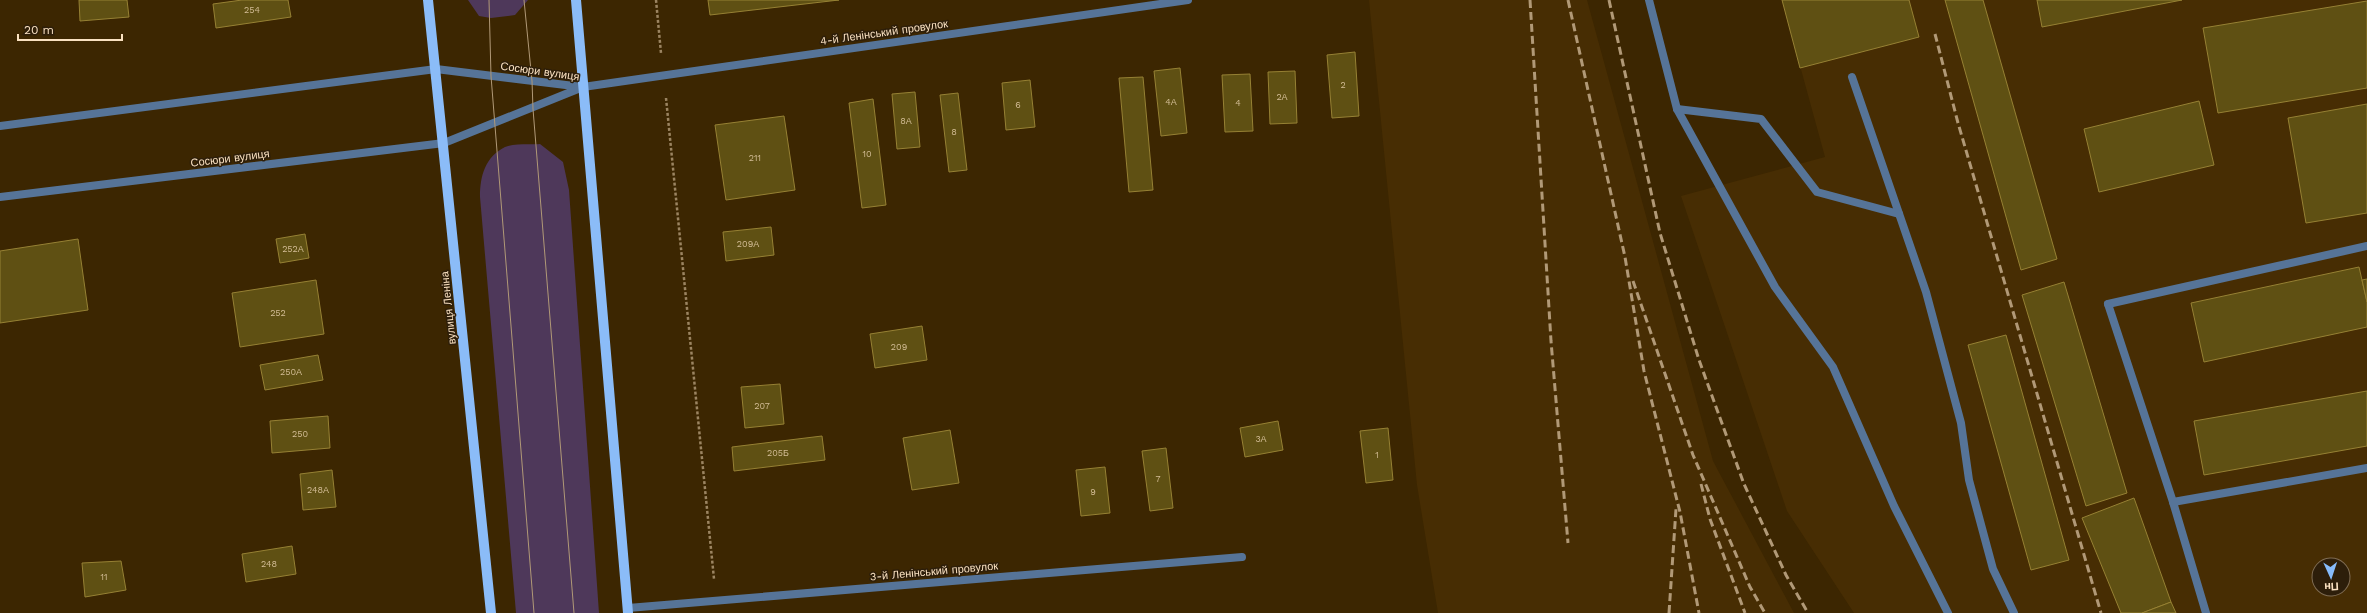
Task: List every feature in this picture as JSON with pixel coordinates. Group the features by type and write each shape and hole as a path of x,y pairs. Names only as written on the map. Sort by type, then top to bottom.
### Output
{"main road":[{"name":"вулиця Леніна","path":"428,0 436,68 436,89 444,143 491,613"},
{"path":"576,0 628,610"}],"street":[{"name":"4-й Ленінський провулок","path":"583,87 663,74 1188,0"},
{"path":"1650,0 1677,108 1775,287 1833,367 1894,506 1948,613"},
{"name":"Сосюри вулиця","path":"0,126 436,68 583,87"},
{"path":"1852,77 1899,214 1934,323 1960,423 1969,480 1993,569 2014,613"},
{"name":"Сосюри вулиця","path":"0,197 444,143 583,87"},
{"path":"1677,108 1762,119 1817,192 1899,214"},
{"path":"2206,613 2173,502 2108,304 2367,246"},
{"path":"2173,502 2367,468"},
{"name":"3-й Ленінський провулок","path":"628,610 716,599 1242,557"}],"path":[{"path":"656,0 716,599"}],"shaded area":[{"path":"468,0 528,0 515,15 491,18 479,16"},
{"path":"1369,0 1587,0 1713,461 1794,613 1438,613 1417,485"},
{"path":"1782,0 2367,0 2367,613 1854,613 1787,511 1681,196 1825,157"},
{"path":"540,144 563,162 569,190 599,613 516,613 480,189 485,168 488,162 498,151 513,145"}],"building":[{"path":"79,0 127,0 129,17 80,21"},
{"path":"242,0 288,0 291,17 216,28 213,4"},
{"path":"708,0 839,0 710,15"},
{"path":"1782,0 1909,0 1919,37 1800,68"},
{"path":"1945,0 1983,0 2057,259 2021,270"},
{"path":"2037,0 2182,0 2042,27"},
{"path":"2367,1 2367,88 2218,113 2203,28"},
{"path":"1355,52 1359,116 1332,118 1327,55"},
{"path":"1180,68 1187,133 1161,136 1154,71"},
{"path":"1295,71 1297,123 1270,124 1268,72"},
{"path":"1250,74 1253,131 1225,132 1222,75"},
{"path":"1143,77 1153,190 1129,192 1119,78"},
{"path":"1030,80 1035,127 1006,130 1002,83"},
{"path":"915,92 920,147 897,149 892,94"},
{"path":"958,93 967,170 949,172 940,95"},
{"path":"873,99 886,205 862,208 849,103"},
{"path":"2199,101 2214,165 2099,192 2084,129"},
{"path":"2367,104 2367,213 2306,223 2288,118"},
{"path":"784,116 795,190 726,200 715,125"},
{"path":"771,227 774,255 726,261 723,232"},
{"path":"305,234 309,258 280,263 276,239"},
{"path":"78,239 88,310 0,323 0,251"},
{"path":"2359,267 2367,302 2367,327 2204,362 2191,303"},
{"path":"2367,279 2367,302 2362,280"},
{"path":"316,280 324,334 240,347 232,293"},
{"path":"2064,282 2127,493 2086,506 2022,295"},
{"path":"922,326 927,360 875,368 870,334"},
{"path":"2006,335 2069,560 2031,570 1968,345"},
{"path":"318,355 323,380 265,390 260,365"},
{"path":"780,384 784,424 745,428 741,387"},
{"path":"2367,391 2367,446 2204,475 2194,421"},
{"path":"328,416 330,448 272,453 270,421"},
{"path":"1278,421 1283,450 1245,457 1240,428"},
{"path":"1388,428 1393,480 1366,483 1360,431"},
{"path":"950,430 959,483 912,490 903,438"},
{"path":"822,436 825,460 734,471 732,447"},
{"path":"1166,448 1173,508 1150,511 1142,451"},
{"path":"1105,467 1110,513 1081,516 1076,470"},
{"path":"332,470 336,507 303,510 300,474"},
{"path":"2134,498 2171,602 2142,613 2121,613 2082,518"},
{"path":"292,546 296,574 246,582 242,554"},
{"path":"121,561 126,590 85,597 82,563"},
{"path":"2171,602 2176,613 2142,613"}],"tram line":[{"path":"489,0 491,76 534,613"},
{"path":"524,0 532,81 533,109 574,613"}],"railway":[{"path":"1530,0 1551,341 1568,543"},
{"path":"1568,0 1625,257 1644,371 1680,512 1699,613"},
{"path":"1609,0 1660,233 1699,360 1744,484 1786,575 1808,613"},
{"path":"1935,34 1958,123 2101,613"},
{"path":"1633,281 1693,455 1750,587 1765,613"},
{"path":"1701,484 1710,519 1745,613"},
{"path":"1669,613 1676,509"}]}
